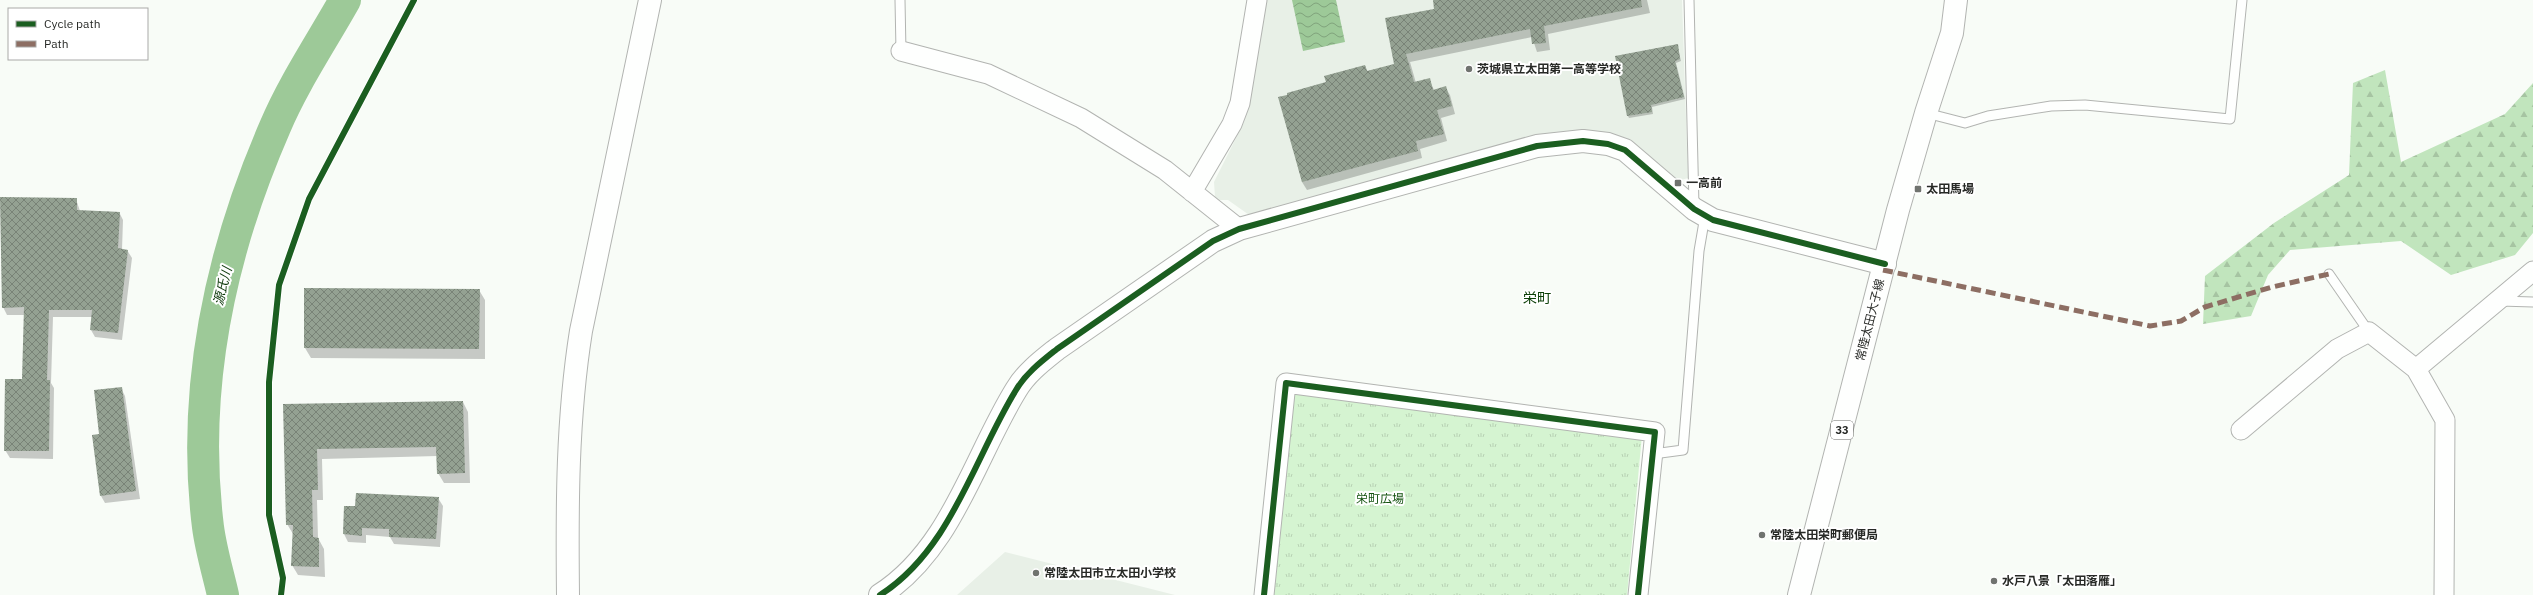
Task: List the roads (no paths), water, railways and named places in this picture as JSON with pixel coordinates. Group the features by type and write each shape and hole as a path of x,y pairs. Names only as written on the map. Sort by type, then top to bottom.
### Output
{"street":[{"path":"568,595 568,448 573,380 581,331 650,0"},
{"path":"1192,192 1232,124 1240,102 1257,0"},
{"name":"常陸太田大子線","path":"1799,595 1926,113 1952,33 1956,0"},
{"path":"901,51 988,74 1081,118 1165,170 1240,229"},
{"path":"880,595 903,577 928,550 945,524 1016,389 1035,367 1057,349 1213,241 1240,229 1537,146 1583,141 1608,144 1625,150 1699,212 1713,220 1885,264"},
{"path":"2416,369 2533,271"},
{"path":"2241,430 2337,349 2369,332 2416,369 2445,420 2444,595"},
{"path":"1264,595 1286,383 1655,432 1638,595"}],"lane":[{"path":"900,0 901,51"},
{"path":"1653,454 1683,450 1699,251 1699,212 1689,0"},
{"path":"1926,113 1965,123 1988,116 2051,106 2085,105 2230,119 2242,0"},
{"path":"2329,274 2369,332"},
{"path":"2497,301 2533,302"}],"water":[{"path":"1292,0 1336,0 1345,42 1303,51"}],"waterway":[{"name":"源氏川","path":"223,595 209,536 204,476 204,424 207,373 214,323 225,273 239,223 275,127 290,95 345,0"}],"place":[{"name":"茨城県立太田第一高等学校","path":"1469,69"},
{"name":"一高前","path":"1678,183"},
{"name":"太田馬場","path":"1918,189"},
{"name":"常陸太田栄町郵便局","path":"1762,535"},
{"name":"常陸太田市立太田小学校","path":"1036,573"},
{"name":"水戸八景「太田落雁」","path":"1994,581"}],"district":[{"name":"栄町","path":"1537,298"}],"park label":[{"name":"栄町広場","path":"1380,499"}]}
